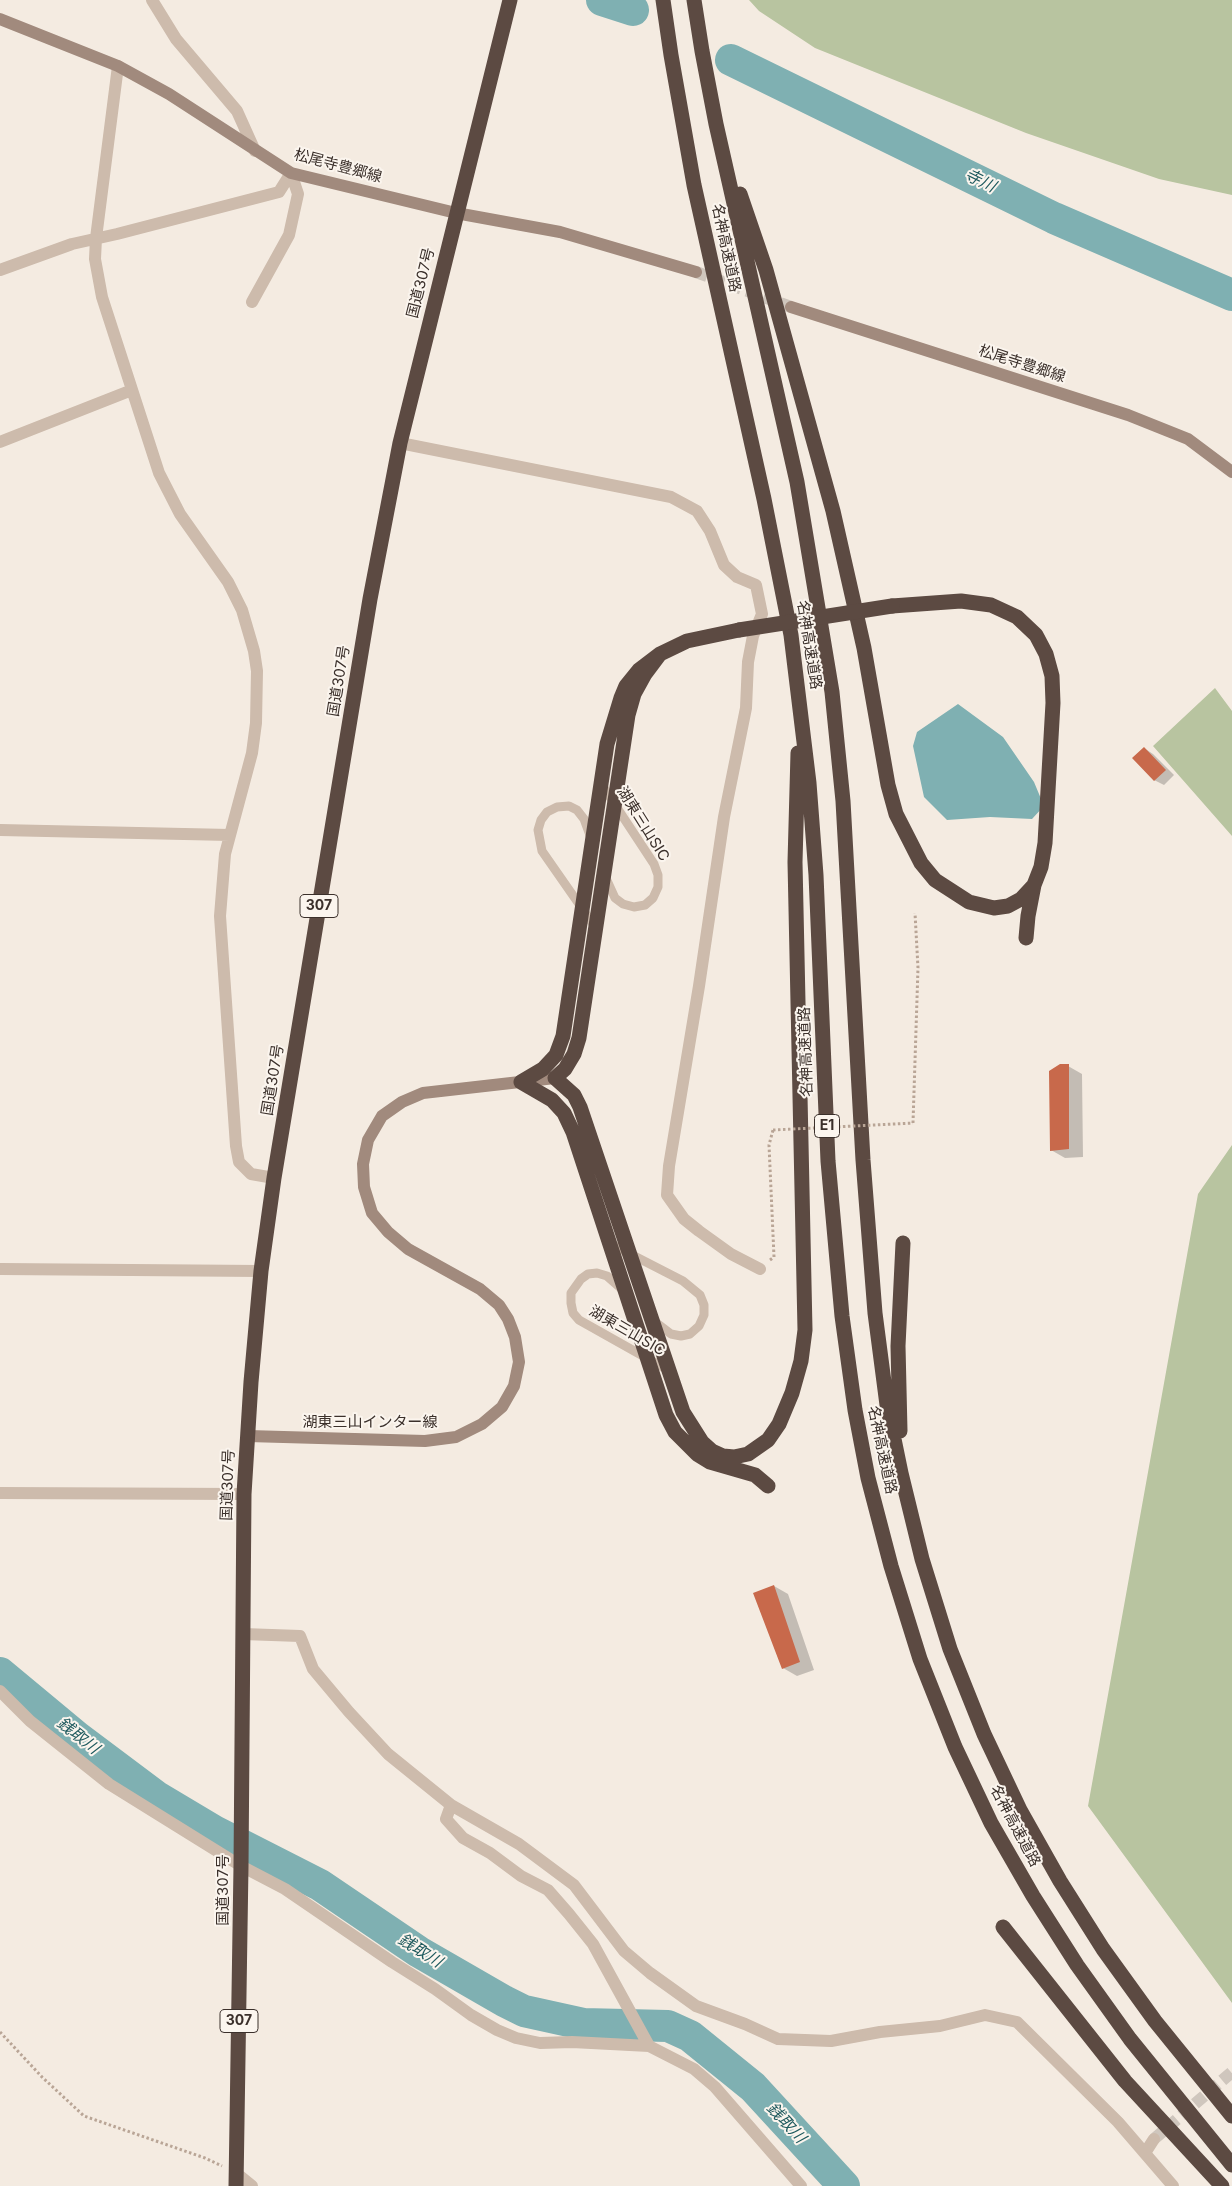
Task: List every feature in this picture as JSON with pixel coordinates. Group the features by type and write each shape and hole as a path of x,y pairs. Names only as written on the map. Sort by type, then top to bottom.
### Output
{"highway":[{"name":"国道307号","path":"236,2179 244,1494 262,1270 274,1178 370,599 400,443 510,0"},
{"name":"名神高速道路","path":"664,0 671,55 694,185 764,499 791,635 809,783 816,875 828,1162 842,1316 857,1419 868,1478 891,1566 920,1659 955,1747 991,1823 1033,1896 1077,1965 1130,2039 1232,2166"},
{"name":"名神高速道路","path":"694,0 716,124 798,482 832,692 843,800 862,1151 875,1313 888,1405 901,1473 922,1559 950,1649 984,1734 1020,1810 1060,1881 1103,1949 1155,2021 1232,2116"},
{"path":"716,124 766,270 833,511 862,639 888,785 896,814 921,863 935,880 969,902 994,908 1008,906 1021,899 1034,885"},
{"path":"521,1082 544,1069 556,1055 564,1036 607,744 621,698 626,686 639,670 660,654 687,641 739,630 892,606 961,601 991,605 1017,617 1036,635 1046,654 1052,676 1053,703 1045,843 1041,867 1034,885 1026,938"},
{"path":"660,654 634,694 628,715 579,1038 574,1054 565,1069 555,1078 574,1095 580,1107 682,1412 702,1442 712,1451 722,1456 734,1457 748,1454 768,1440 779,1424 792,1393 801,1361 806,1330 796,862 799,691"},
{"path":"521,1082 552,1100 564,1113 666,1415 683,1441 697,1454 710,1462 754,1475 768,1486"},
{"path":"901,1473 898,1346 903,1243"},
{"path":"1003,1927 1125,2081 1222,2186"}],"main road":[{"name":"松尾寺豊郷線","path":"0,20 118,66 168,94 292,173 456,213 560,232 696,272"},
{"name":"松尾寺豊郷線","path":"791,307 1128,415 1188,439 1232,472"},
{"name":"湖東三山インター線","path":"248,1436 425,1441 456,1437 482,1424 502,1407 514,1386 519,1362 515,1337 508,1319 499,1305 480,1289 408,1249 388,1232 372,1213 364,1187 363,1164 368,1140 382,1116 402,1102 423,1093 555,1078"}],"street":[{"path":"152,0 176,39 237,111 255,151"},
{"path":"118,66 96,238 95,259 102,297 159,473 180,514 228,582 242,610 254,651 257,671 258,694 252,753 225,854 220,916 236,1146 239,1162 251,1174 274,1178"},
{"path":"0,270 72,244 279,192 292,173"},
{"path":"252,302 289,235 298,194 292,173"},
{"path":"0,442 132,390"},
{"path":"400,443 671,497 697,511 710,531 724,565 737,578 756,585 762,614 753,636 748,662 746,708 724,817 699,986 669,1166 667,1195 684,1219 699,1231 731,1254 760,1269"},
{"path":"0,830 230,835"},
{"path":"0,1269 262,1270"},
{"path":"0,1494 244,1494"},
{"path":"243,1634 300,1636 313,1669 388,1754 451,1805 519,1844 574,1885 624,1951 650,1973 696,2006 745,2024 778,2039 831,2041 880,2032 940,2026 985,2015 1016,2022 1118,2122 1173,2186"},
{"path":"0,1691 30,1721 109,1784 241,1861 435,1989 471,2015 504,2033 516,2038 540,2043 572,2042 649,2046 694,2069 715,2088 801,2186"},
{"path":"451,1805 446,1819 463,1838 490,1853 521,1876 548,1890 569,1914 593,1944 649,2046"},
{"path":"1145,2154 1154,2139"},
{"path":"236,2179 252,2186"}],"lane":[{"name":"湖東三山SIC","path":"602,784 654,864 658,874 658,887 653,898 645,905 634,907 622,904 616,898 604,873"},
{"path":"592,843 584,819 577,810 569,806 557,807 547,812 541,820 538,830 542,851 595,927"},
{"name":"湖東三山SIC","path":"609,1243 683,1281 700,1295 704,1305 704,1315 699,1326 690,1334 681,1336 671,1334 650,1318"},
{"name":"湖東三山SIC","path":"626,1292 607,1276 597,1273 588,1274 581,1278 571,1293 573,1313 579,1320 668,1370"}],"path":[{"path":"760,1269 774,1257 769,1146 773,1130 913,1123 916,1083 918,968 915,912"},
{"path":"0,2032 42,2077 84,2116 205,2158 236,2179"}],"green space":[{"path":"749,0 1232,0 1232,195 1159,179 1026,133 815,48 759,11"},
{"path":"1215,688 1232,711 1232,836 1153,746"},
{"path":"1232,1145 1232,2003 1088,1806 1198,1194"}],"water":[{"path":"958,704 1003,737 1034,782 1044,806 1032,819 990,817 947,820 924,797 913,746 917,732"}],"building":[{"path":"1144,747 1166,770 1154,781 1132,758"},
{"path":"1060,1064 1069,1064 1069,1149 1050,1151 1049,1071"},
{"path":"774,1585 800,1662 782,1669 753,1593"}],"waterway":[{"name":"寺川","path":"602,0 633,10"},
{"name":"寺川","path":"731,60 1054,218 1232,295"},
{"name":"銭取川","path":"0,1673 77,1737 157,1797 214,1831 320,1885 419,1952 504,2001 524,2011 583,2024 668,2026 690,2036 753,2087 844,2186"}],"tunnel":[{"path":"696,272 791,307"},
{"path":"1154,2139 1232,2072"}]}
